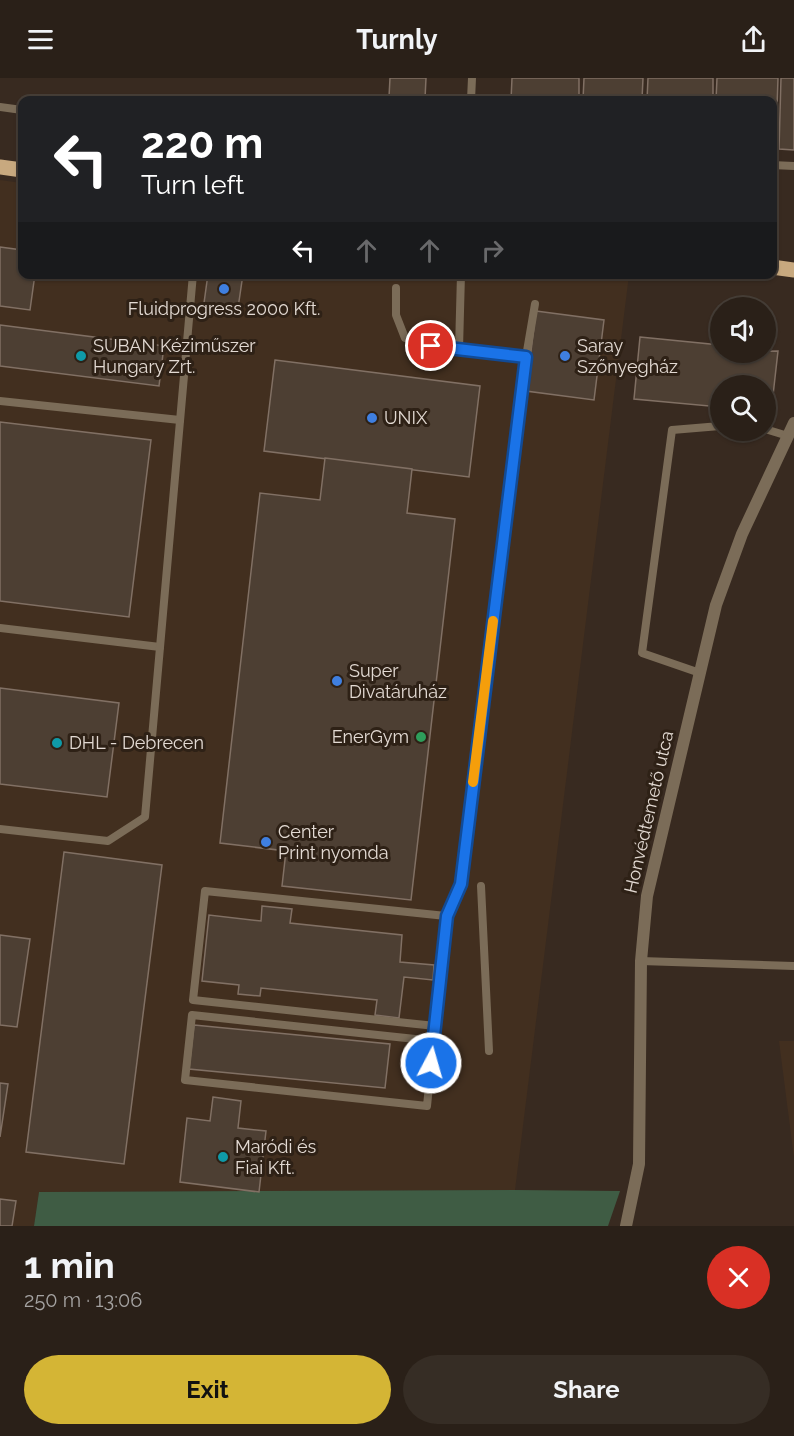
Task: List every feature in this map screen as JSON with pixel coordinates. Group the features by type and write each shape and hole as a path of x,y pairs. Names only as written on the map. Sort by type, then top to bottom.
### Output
{"main road":[{"path":"0,167 18,169"},
{"path":"777,268 794,270"}],"street":[{"name":"Honvédtemető utca","path":"626,1226 639,1164 641,961 646,896 716,605 739,544 794,423"}],"lane":[{"path":"471,96 472,78"},
{"path":"0,107 18,109"},
{"path":"777,165 794,166"},
{"path":"0,829 108,842 145,817 193,279"},
{"path":"459,349 461,279"},
{"path":"396,288 396,315 405,338 431,346 526,357"},
{"path":"434,1041 192,1015 185,1080 427,1106 434,1041 435,1026 447,916 461,884 526,357 536,304"},
{"path":"0,400 180,420"},
{"path":"700,673 642,653 672,430 710,427"},
{"path":"776,432 788,436"},
{"path":"0,628 160,647"},
{"path":"481,886 489,1051"},
{"path":"435,1026 194,1000 205,891 447,916"},
{"path":"641,961 794,966"}],"shaded area":[{"path":"0,180 18,182 18,279 629,279 515,1190 39,1192 34,1226 0,1226"},
{"path":"779,1041 794,1041 794,1158"}],"green space":[{"path":"620,1191 608,1226 34,1226 39,1192"}],"building":[{"path":"390,78 426,78 425,96 389,96"},
{"path":"512,78 579,78 579,96 511,96"},
{"path":"584,78 643,78 642,96 583,96"},
{"path":"648,78 713,78 713,96 647,96"},
{"path":"717,78 778,78 777,108 777,96 716,96"},
{"path":"781,78 794,78 794,150 779,149"},
{"path":"0,247 18,249 18,279 34,279 30,310 0,306"},
{"name":"Fluidprogress 2000 Kft.","path":"207,279 242,279 238,308 204,303"},
{"name":"Saray Szőnyegház","path":"536,311 604,320 594,400 526,391"},
{"name":"SUBAN Kéziműszer Hungary Zrt.","path":"0,325 164,346 159,386 0,366"},
{"path":"640,337 710,344 710,363 776,363 776,351 778,351 775,375 710,375 710,406 634,399"},
{"name":"UNIX","path":"275,360 480,386 469,477 264,451"},
{"path":"0,422 151,440 129,617 0,601"},
{"name":"Super Divatáruház","path":"325,458 412,469 407,513 455,519 411,900 282,886 286,851 220,843 260,493 320,500"},
{"name":"DHL - Debrecen","path":"0,688 119,703 107,797 0,784"},
{"path":"64,852 162,865 124,1164 26,1152"},
{"path":"262,906 292,909 290,923 402,935 400,962 434,965 433,980 404,977 399,1018 375,1015 377,1000 261,988 260,996 238,994 239,985 202,981 209,915 261,921"},
{"path":"0,935 30,939 17,1027 0,1025"},
{"path":"194,1025 390,1044 385,1088 189,1069"},
{"path":"0,1083 8,1084 0,1137"},
{"name":"Maródi és Fiai Kft.","path":"213,1097 241,1101 238,1128 266,1131 259,1192 180,1182 187,1118 210,1121"},
{"path":"0,1199 16,1201 12,1226 0,1226"}],"slow traffic":[{"path":"473,782 493,621"}],"place":[{"name":"Fluidprogress 2000 Kft.","path":"224,289"},
{"name":"SUBAN Kéziműszer Hungary Zrt.","path":"81,356"},
{"name":"Saray Szőnyegház","path":"565,356"},
{"name":"UNIX","path":"372,418"},
{"name":"Super Divatáruház","path":"337,681"},
{"name":"EnerGym","path":"421,737"},
{"name":"DHL - Debrecen","path":"57,743"},
{"name":"Center Print nyomda","path":"266,842"},
{"name":"Maródi és Fiai Kft.","path":"223,1157"}],"route":[{"path":"431,346 526,357 461,884 447,916 431,1063"}]}
